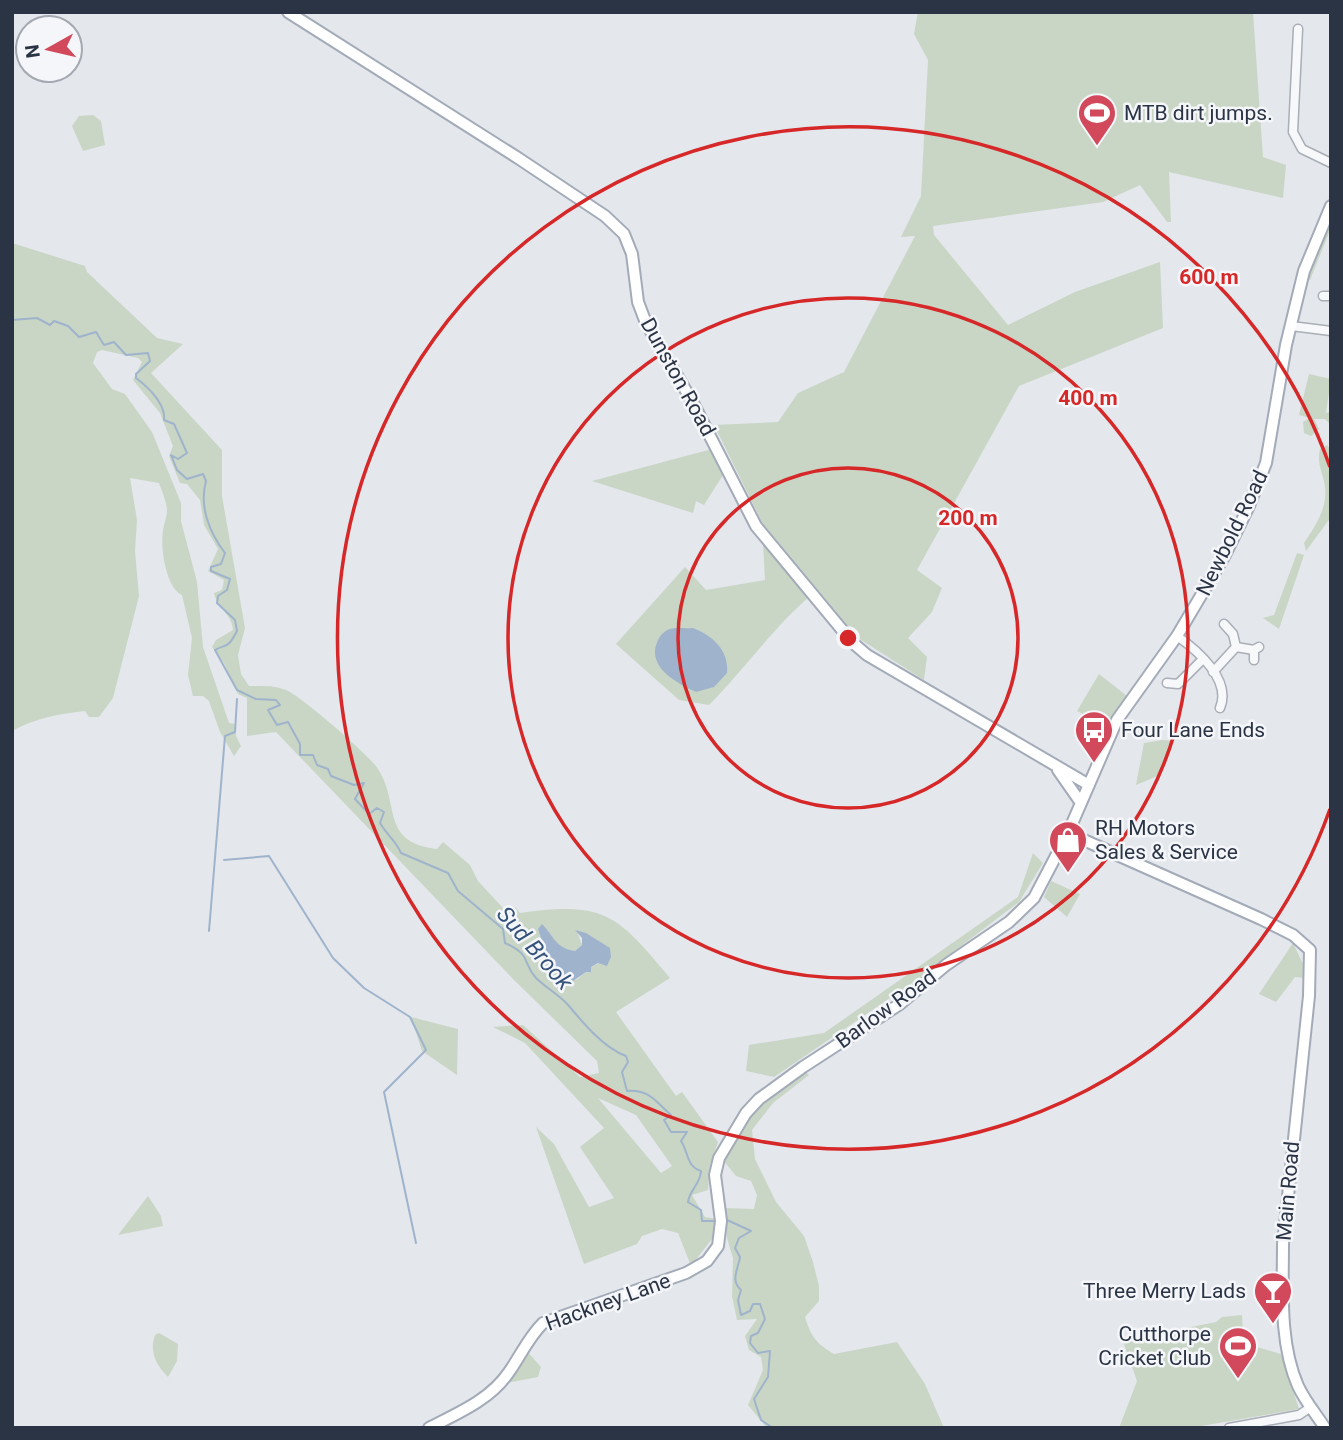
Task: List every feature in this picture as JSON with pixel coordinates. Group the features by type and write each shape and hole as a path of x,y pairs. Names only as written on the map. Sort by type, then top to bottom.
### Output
{"main road":[{"name":"Dunston Road","path":"288,12 518,158 605,216 624,234 632,254 638,302 646,323 692,401 757,526 866,655 1088,785"},
{"name":"Newbold Road","path":"1068,833 1117,720 1177,636 1226,555 1250,506 1266,463 1304,271 1327,222 1331,206"},
{"name":"Dunston Road","path":"1056,768 1082,803"},
{"name":"Main Road","path":"1068,833 1261,919 1307,946 1312,967 1283,1244 1287,1348 1299,1387 1325,1428"},
{"name":"Barlow Road","path":"715,1189 719,1158 735,1129 759,1098 900,1004 946,965 1024,909 1034,898 1068,833"},
{"name":"Hackney Lane","path":"429,1428 495,1389 509,1373 530,1337 543,1323 649,1287 686,1273 708,1261 718,1246 721,1221 715,1189"}],"street":[{"path":"1294,33 1293,132 1302,149 1331,163"},
{"path":"1291,326 1331,331"},
{"path":"1221,624 1233,635 1236,647"},
{"path":"1177,636 1203,659 1227,693 1220,708"},
{"path":"1236,647 1256,652"},
{"path":"1213,672 1236,647"},
{"path":"1167,683 1179,687 1203,659"},
{"path":"1229,1428 1314,1412"}],"green space":[{"path":"918,12 1253,12 1263,157 1286,165 1283,198 1169,172 1171,222 1167,222 1140,185 1103,202 933,226 934,235 1008,325 1075,292 1160,262 1163,328 1019,386 917,570 942,588 932,612 908,638 927,657 924,680 858,638 762,522 714,425 778,422 798,393 844,372 915,236 901,237 921,196 928,60 914,34"},
{"path":"93,115 101,121 105,145 83,151 72,126 79,116"},
{"path":"1331,228 1310,280 1308,279 1325,230"},
{"path":"12,243 85,266 87,272 157,338 183,344 151,373 222,450 222,496 245,628 238,655 241,674 249,686 286,690 333,725 376,766 384,780 394,818 406,838 419,845 437,849 443,842 470,865 478,881 503,908 515,907 520,913 572,909 607,917 636,940 670,978 616,1012 676,1096 682,1092 718,1142 710,1165 708,1190 692,1195 705,1217 718,1219 715,1235 691,1266 678,1233 662,1229 642,1236 637,1244 584,1264 536,1127 554,1144 589,1207 614,1198 580,1147 604,1128 525,1043 493,1027 523,1025 580,1077 599,1073 597,1061 514,980 276,732 247,736 247,698 238,694 224,663 212,647 216,640 233,630 214,593 222,590 224,580 208,571 218,549 204,525 200,500 187,484 180,483 169,456 173,446 160,413 133,380 142,362 138,358 102,350 97,352 93,363 112,389 125,394 152,432 181,503 181,521 197,582 203,647 229,723 236,724 236,736 241,746 234,756 220,732 209,701 203,696 193,696 188,675 192,638 182,595 176,591 168,576 163,556 166,502 159,483 130,478 137,520 135,551 139,596 113,698 99,717 89,717 85,711 66,714 39,720 12,731","holes":["548,930 555,942 565,949 575,951 582,945 577,931 611,957 591,967 591,972 586,972 576,980 563,979 539,953 543,944 541,933","598,1098 636,1115 672,1166 661,1173"]},
{"path":"1309,374 1331,379 1326,413 1331,412 1331,425 1325,419 1314,419 1319,429 1311,436 1304,433 1303,422 1310,418 1299,415"},
{"path":"1327,445 1331,450 1331,517 1306,551 1304,543 1321,514 1325,498 1319,458 1320,449"},
{"path":"712,449 723,475 704,505 696,501 693,513 592,481"},
{"path":"763,543 809,597 709,705 679,700 616,644 685,567 706,590 765,580"},
{"path":"1297,553 1304,555 1279,629 1263,618 1274,615"},
{"path":"1099,674 1127,696 1107,726 1077,711"},
{"path":"1174,741 1160,775 1136,785 1144,743"},
{"path":"1033,853 1043,863 1019,902 915,981 774,1077 746,1071 749,1045 824,1033 1018,897"},
{"path":"1051,881 1080,894 1067,917 1044,897"},
{"path":"1293,943 1304,966 1305,978 1295,977 1276,1002 1259,994"},
{"path":"411,1017 458,1029 457,1075 422,1051"},
{"path":"807,1073 809,1075 773,1103 752,1130 755,1159 776,1202 804,1236 813,1262 819,1286 819,1301 805,1317 807,1324 815,1339 834,1354 897,1342 925,1384 944,1428 767,1428 748,1405 763,1370 761,1357 749,1350 745,1336 757,1319 737,1320 732,1296 733,1258 727,1238 724,1208 754,1209 757,1195 751,1181 736,1176 723,1160 758,1109 779,1090"},
{"path":"148,1196 161,1216 163,1226 118,1235"},
{"path":"1242,1315 1243,1336 1257,1347 1281,1354 1299,1409 1190,1428 1119,1428 1137,1381 1123,1341 1216,1322 1222,1317"},
{"path":"159,1333 178,1344 177,1361 168,1377 153,1353 153,1341"},
{"path":"526,1350 541,1367 538,1377 506,1383"}],"water":[{"path":"693,628 718,645 727,665 727,673 714,687 696,692 665,673 659,666 655,650 659,638 667,630"},
{"path":"542,924 559,945 568,950 575,951 582,945 582,938 575,930 586,933 610,948 611,957 607,966 598,963 591,967 591,972 586,972 573,981 563,979 538,953 543,944 538,929"}],"waterway":[{"name":"Sud Brook","path":"12,320 37,318 50,325 54,321 68,326 79,337 96,332 104,345 114,342 126,355 148,353 150,361 136,374 136,378 159,402 164,420 174,424 187,453 178,459 171,455 177,470 187,479 203,474 206,481 204,500 207,519 225,553 221,564 211,567 211,571 230,579 227,590 218,596 217,603 235,620 237,631 229,644 215,650 237,690 256,699 276,700 280,705 268,710 277,725 288,722 300,744 300,755 313,755 317,765 328,769 331,776 354,785 364,783 355,799 369,814 377,808 384,812 380,823 401,853 448,873 458,891 503,929 505,943 523,955 536,978 565,1002 602,1041 626,1056 628,1062 622,1072 627,1091 647,1094 656,1101 671,1115 664,1120 671,1132 687,1132 681,1141 690,1162 701,1171 688,1202 701,1210 702,1221 717,1221"},
{"path":"209,931 225,736 235,732 237,699"},
{"path":"224,860 269,856 333,958 364,988 410,1017 426,1050 384,1092 416,1243"},
{"name":"Sud Brook","path":"725,1219 751,1231 739,1238 735,1248 740,1257 735,1279 741,1290 738,1300 741,1315 750,1311 753,1304 760,1304 765,1319 758,1333 751,1336 750,1343 758,1353 770,1351 768,1377 754,1399 761,1420 773,1428"}],"place":[{"name":"MTB dirt jumps.","path":"1097,147"},
{"name":"Four Lane Ends","path":"1094,764"},
{"name":"RH Motors Sales & Service","path":"1068,874"},
{"name":"Three Merry Lads","path":"1273,1325"},
{"name":"Cutthorpe Cricket Club","path":"1238,1380"}]}
